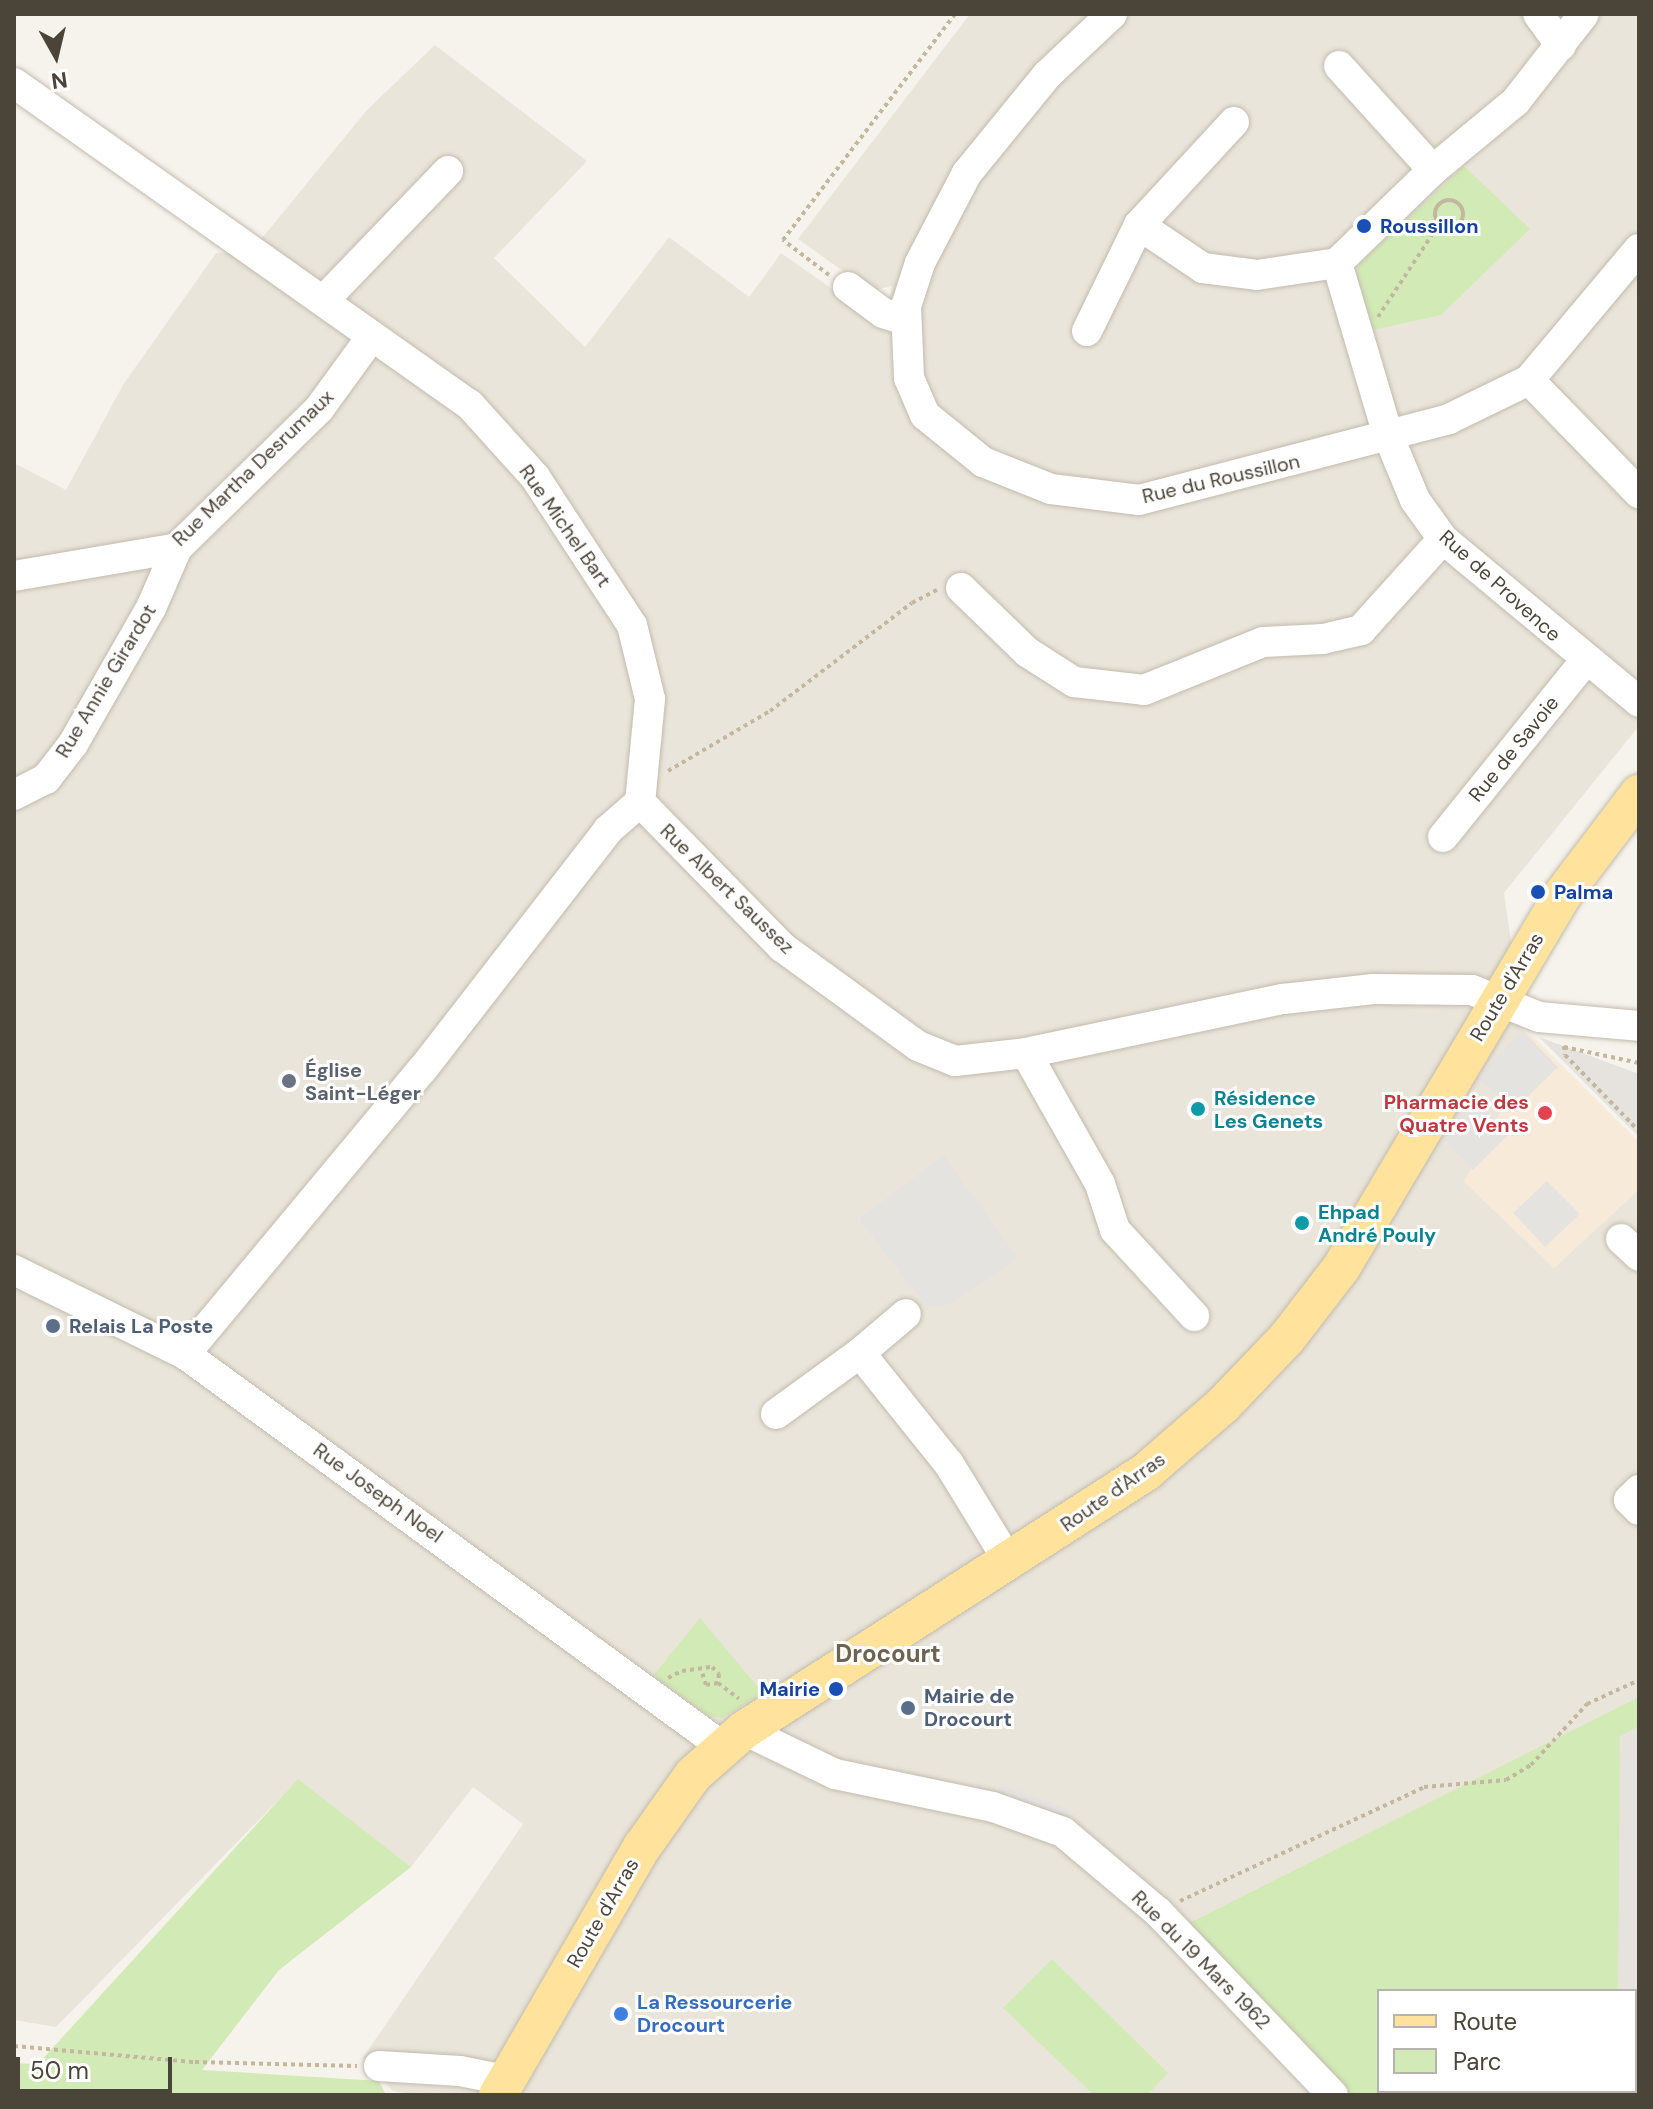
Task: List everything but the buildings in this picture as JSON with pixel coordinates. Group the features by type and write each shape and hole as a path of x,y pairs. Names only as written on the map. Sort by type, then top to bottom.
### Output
{"main road":[{"name":"Route d'Arras","path":"502,2088 642,1847 693,1775 733,1739 1009,1562 1168,1454 1287,1338 1341,1268 1563,894 1639,794"}],"street":[{"name":"Rue du Roussillon","path":"1112,14 1047,75 967,173 920,263 905,320 909,378 925,415 983,462 1051,489 1139,500 1449,419 1529,380"},
{"path":"1538,14 1561,46"},
{"path":"1139,225 1203,268 1257,275 1337,263 1433,170 1516,101 1584,14"},
{"path":"1339,66 1433,170"},
{"name":"Rue Michel Bart","path":"14,83 470,405 535,477 632,625 650,699 643,790"},
{"path":"1087,331 1139,225 1234,122"},
{"path":"324,300 448,171"},
{"path":"1639,249 1529,380 1639,493"},
{"name":"Rue de Provence","path":"1337,263 1388,435 1415,500 1443,539 1585,661 1639,702"},
{"path":"848,287 883,313 905,320"},
{"name":"Rue Martha Desrumaux","path":"14,576 177,548 319,409 372,336"},
{"path":"961,588 1027,652 1074,682 1144,690 1263,642 1323,639 1361,630 1443,539"},
{"name":"Rue Annie Girardot","path":"14,795 46,779 73,744 151,608 177,548"},
{"name":"Rue de Savoie","path":"1443,837 1585,661"},
{"path":"185,1354 422,1070 608,830 643,790"},
{"name":"Rue Albert Saussez","path":"643,790 782,947 918,1046 955,1061 1026,1053 1283,999 1373,989 1472,990 1539,1017 1639,1026"},
{"path":"1026,1053 1100,1184 1115,1230 1194,1316"},
{"name":"Rue Joseph Noel","path":"14,1270 185,1354 656,1696 733,1739"},
{"path":"776,1414 860,1353 906,1314"},
{"path":"860,1353 949,1464 1009,1562"},
{"path":"1639,1490 1629,1500 1639,1510"},
{"name":"Rue du 19 Mars 1962","path":"733,1739 835,1774 993,1807 1063,1832 1158,1912 1333,2095"},
{"path":"379,2066 460,2071 502,2088"}],"path":[{"path":"848,287 783,240 955,14"},
{"path":"1448,199 1460,205 1463,214 1456,226 1439,224 1434,211 1439,203 1448,199"},
{"path":"1358,333 1377,319 1439,224"},
{"path":"643,790 661,775 770,711 931,590 961,588"},
{"path":"1564,1046 1565,1055 1639,1131"},
{"path":"656,1696 675,1673 715,1669 718,1683 706,1685 702,1672"},
{"path":"1158,1912 1424,1787 1506,1780 1531,1765 1587,1704 1639,1680"},
{"path":"14,2046 195,2062 379,2066"}],"shaded area":[{"path":"970,14 1639,14 1639,726 1504,893 1528,1058 1497,1121 1554,1268 1639,1189 1639,1707 1494,1770 1179,1928 1335,2095 416,2095 393,2091 362,2059 523,1824 473,1787 411,1867 298,1780 56,2027 14,2020 14,463 66,490 123,385 216,253 250,253 367,110 435,45 587,161 494,258 585,347 669,237 749,297 781,253 848,300 889,303 892,286 871,291 798,239"},
{"path":"1521,1025 1639,1142 1639,1189 1554,1268 1464,1182 1528,1058"},
{"path":"1522,1030 1558,1067 1514,1110 1478,1078"},
{"path":"1539,1037 1639,1074 1639,1137"},
{"path":"1470,1095 1509,1134 1473,1170 1443,1138"},
{"path":"944,1155 1018,1258 948,1305 926,1306 859,1219"},
{"path":"1547,1181 1580,1214 1545,1247 1513,1213"},
{"path":"1639,1716 1639,2095 1599,2095 1637,2093 1637,1989 1603,1989 1612,1729"},
{"path":"1000,1784 1069,1809 1063,1832 993,1807"}],"green space":[{"path":"1464,166 1530,229 1441,315 1373,330 1355,280 1360,263"},
{"path":"700,1618 763,1693 722,1718 709,1716 653,1676"},
{"path":"1639,1697 1639,1726 1620,1736 1618,1989 1377,1989 1377,2093 1617,2095 1349,2095 1179,1928"},
{"path":"298,1779 411,1867 279,1970 202,2070 379,2081 386,2095 14,2095 14,2063 38,2064"},
{"path":"1052,1959 1168,2073 1147,2095 1094,2095 1003,2008"}],"place":[{"name":"Roussillon","path":"1364,226"},
{"name":"Palma","path":"1538,892"},
{"name":"Église Saint-Léger","path":"289,1081"},
{"name":"Résidence Les Genets","path":"1198,1109"},
{"name":"Pharmacie des Quatre Vents","path":"1545,1113"},
{"name":"Ehpad André Pouly","path":"1302,1223"},
{"name":"Relais La Poste","path":"53,1326"},
{"name":"Mairie","path":"836,1689"},
{"name":"Mairie de Drocourt","path":"908,1708"},
{"name":"La Ressourcerie Drocourt","path":"621,2014"}],"district":[{"name":"Drocourt","path":"888,1654"}]}
